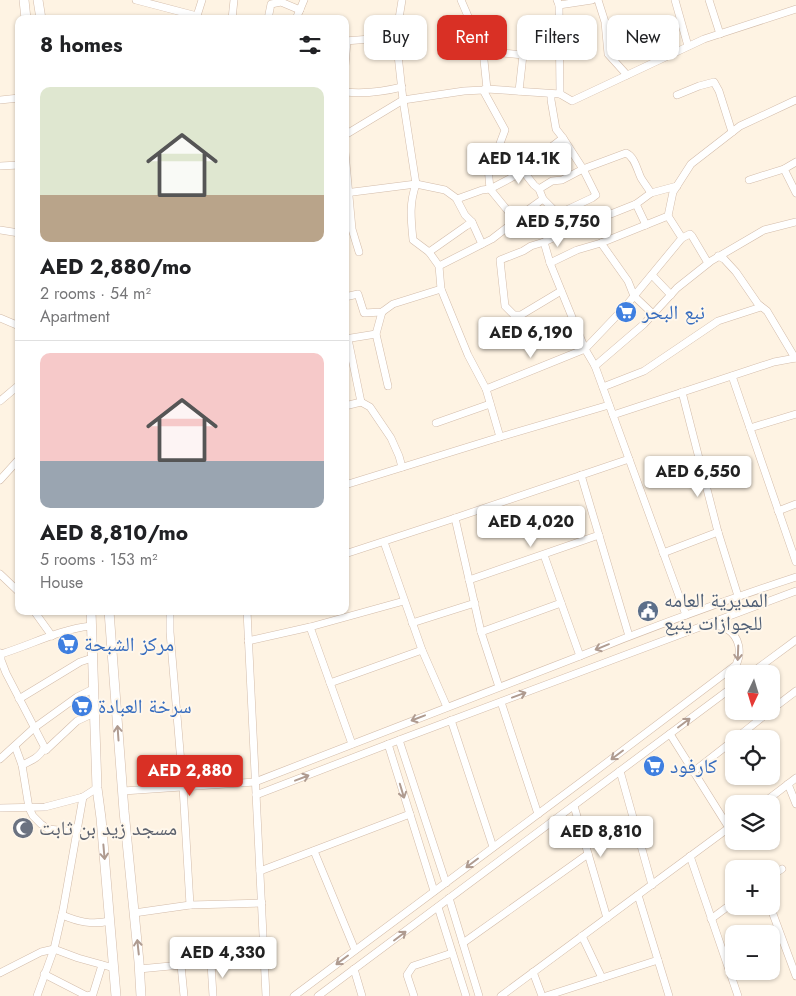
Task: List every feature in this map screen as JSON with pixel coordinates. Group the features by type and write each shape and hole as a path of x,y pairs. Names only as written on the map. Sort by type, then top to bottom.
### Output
{"street":[{"path":"24,0 26,15"},
{"path":"38,0 40,15"},
{"path":"136,0 189,15"},
{"path":"197,15 202,0"},
{"path":"232,15 234,0"},
{"path":"298,15 304,0"},
{"path":"400,15 402,0"},
{"path":"460,0 467,15"},
{"path":"558,214 596,195 583,169 556,129 551,100 556,94 558,2 592,0"},
{"path":"598,0 605,22 608,54 627,75"},
{"path":"675,0 688,46"},
{"path":"710,0 720,34"},
{"path":"269,15 271,4 281,2 300,10"},
{"path":"349,133 404,100 464,91 485,89 556,94 572,101 688,46 796,9"},
{"path":"349,41 364,40"},
{"path":"507,53 523,55 519,91"},
{"path":"399,60 416,184 411,197 413,240 429,252 439,266 441,289 468,355 486,389 500,437"},
{"path":"483,60 485,89 504,130 499,146 488,167 490,189 508,211 514,222"},
{"path":"677,95 714,82 719,91 732,132"},
{"path":"349,93 357,94 380,92 402,87"},
{"path":"0,100 15,98"},
{"path":"682,238 668,216 673,192 691,164 740,126 796,100"},
{"path":"457,200 482,190 490,189 523,171 563,138"},
{"path":"539,189 552,181 562,180 583,169 626,153 630,155 640,173 640,177 651,193"},
{"path":"749,180 784,169 796,162"},
{"path":"0,166 15,166"},
{"path":"784,169 796,193"},
{"path":"523,171 539,189 543,199 558,214 568,231"},
{"path":"349,193 416,184 445,190 457,200 465,215 472,222 482,244"},
{"path":"561,291 521,315 514,316 505,306 500,260 636,204 651,193 677,186"},
{"path":"439,266 492,239 514,222 518,216 543,199"},
{"path":"636,204 646,225"},
{"path":"349,207 352,229 359,252"},
{"path":"550,263 577,250 668,216"},
{"path":"429,252 472,222"},
{"path":"595,366 644,324 677,288 708,263 764,230 796,222"},
{"path":"0,231 15,233"},
{"path":"486,389 585,349 625,307 682,238 690,234 708,263"},
{"path":"544,242 561,291 585,349 595,366 603,386 686,615"},
{"path":"600,243 628,281 634,296 653,314"},
{"path":"613,415 774,362 795,358 768,311 758,304 736,272 724,259 718,256"},
{"path":"652,275 671,295"},
{"path":"349,296 358,294 364,313 382,312 393,304 441,289"},
{"path":"603,386 644,371 718,321 761,307"},
{"path":"382,312 376,334 388,386"},
{"path":"0,318 15,324"},
{"path":"349,338 376,334"},
{"path":"349,352 361,402"},
{"path":"732,376 796,562"},
{"path":"0,400 15,388"},
{"path":"682,392 718,532 738,596"},
{"path":"349,405 361,402 370,407 400,456 402,467"},
{"path":"436,423 490,404"},
{"path":"349,484 610,405"},
{"path":"750,428 796,414"},
{"path":"349,553 629,459"},
{"path":"0,480 15,463"},
{"path":"581,475 629,636"},
{"path":"778,511 796,504"},
{"path":"455,518 481,632 499,687"},
{"path":"663,553 718,532"},
{"path":"469,580 600,535"},
{"path":"384,542 422,650 447,707"},
{"path":"544,555 580,656"},
{"path":"0,574 15,588"},
{"path":"123,791 255,782 629,636 796,577"},
{"path":"256,795 796,591"},
{"path":"248,641 310,627 404,601"},
{"path":"412,623 475,603"},
{"path":"481,632 561,603"},
{"path":"37,615 52,636"},
{"path":"91,615 97,788 116,996"},
{"path":"109,615 141,996"},
{"path":"170,615 190,905"},
{"path":"247,615 266,996"},
{"path":"294,996 736,665 740,651 732,633 718,625 708,624"},
{"path":"46,750 6,673 1,660 1,653 21,648 80,627 91,626"},
{"path":"310,627 352,744"},
{"path":"762,665 796,640"},
{"path":"330,683 422,650"},
{"path":"20,699 80,662 92,658"},
{"path":"0,759 34,728 77,697 93,689"},
{"path":"780,704 796,691"},
{"path":"318,996 725,693"},
{"path":"501,702 538,814"},
{"path":"22,765 36,758 44,748 46,750 77,721 94,713"},
{"path":"451,720 493,847"},
{"path":"746,730 759,720"},
{"path":"670,734 693,772 725,817"},
{"path":"399,740 446,883"},
{"path":"388,744 434,891"},
{"path":"15,746 22,765 29,808 34,816 48,829 68,832 77,828"},
{"path":"693,772 725,746"},
{"path":"620,771 652,885"},
{"path":"774,795 796,778"},
{"path":"788,784 796,804"},
{"path":"0,808 45,807 84,797 97,788"},
{"path":"37,996 54,949 84,797"},
{"path":"574,806 607,918"},
{"path":"260,871 410,814"},
{"path":"501,996 725,830"},
{"path":"314,851 355,950"},
{"path":"463,943 588,854"},
{"path":"690,856 738,996"},
{"path":"638,895 669,996"},
{"path":"450,898 480,996"},
{"path":"134,913 190,905 262,903"},
{"path":"438,907 466,996"},
{"path":"711,919 725,909"},
{"path":"62,915 96,924 110,921"},
{"path":"773,915 796,976"},
{"path":"582,936 602,978"},
{"path":"0,973 41,952 54,949 114,968"},
{"path":"414,996 407,975 413,966 452,953"},
{"path":"139,969 264,956"},
{"path":"546,996 658,960"},
{"path":"211,963 213,996"},
{"path":"44,974 87,996 93,994 102,965"},
{"path":"181,965 184,996"},
{"path":"354,970 362,996"},
{"path":"534,972 542,996"}],"place":[{"name":"نبع البحر","path":"626,312"},
{"name":"المديرية العامه للجوازات ينبع","path":"648,611"},
{"name":"مركز الشبحة","path":"68,644"},
{"name":"سرخة العبادة","path":"82,706"},
{"name":"كارفود","path":"654,766"},
{"name":"مسجد زيد بن ثابت","path":"23,828"}]}
